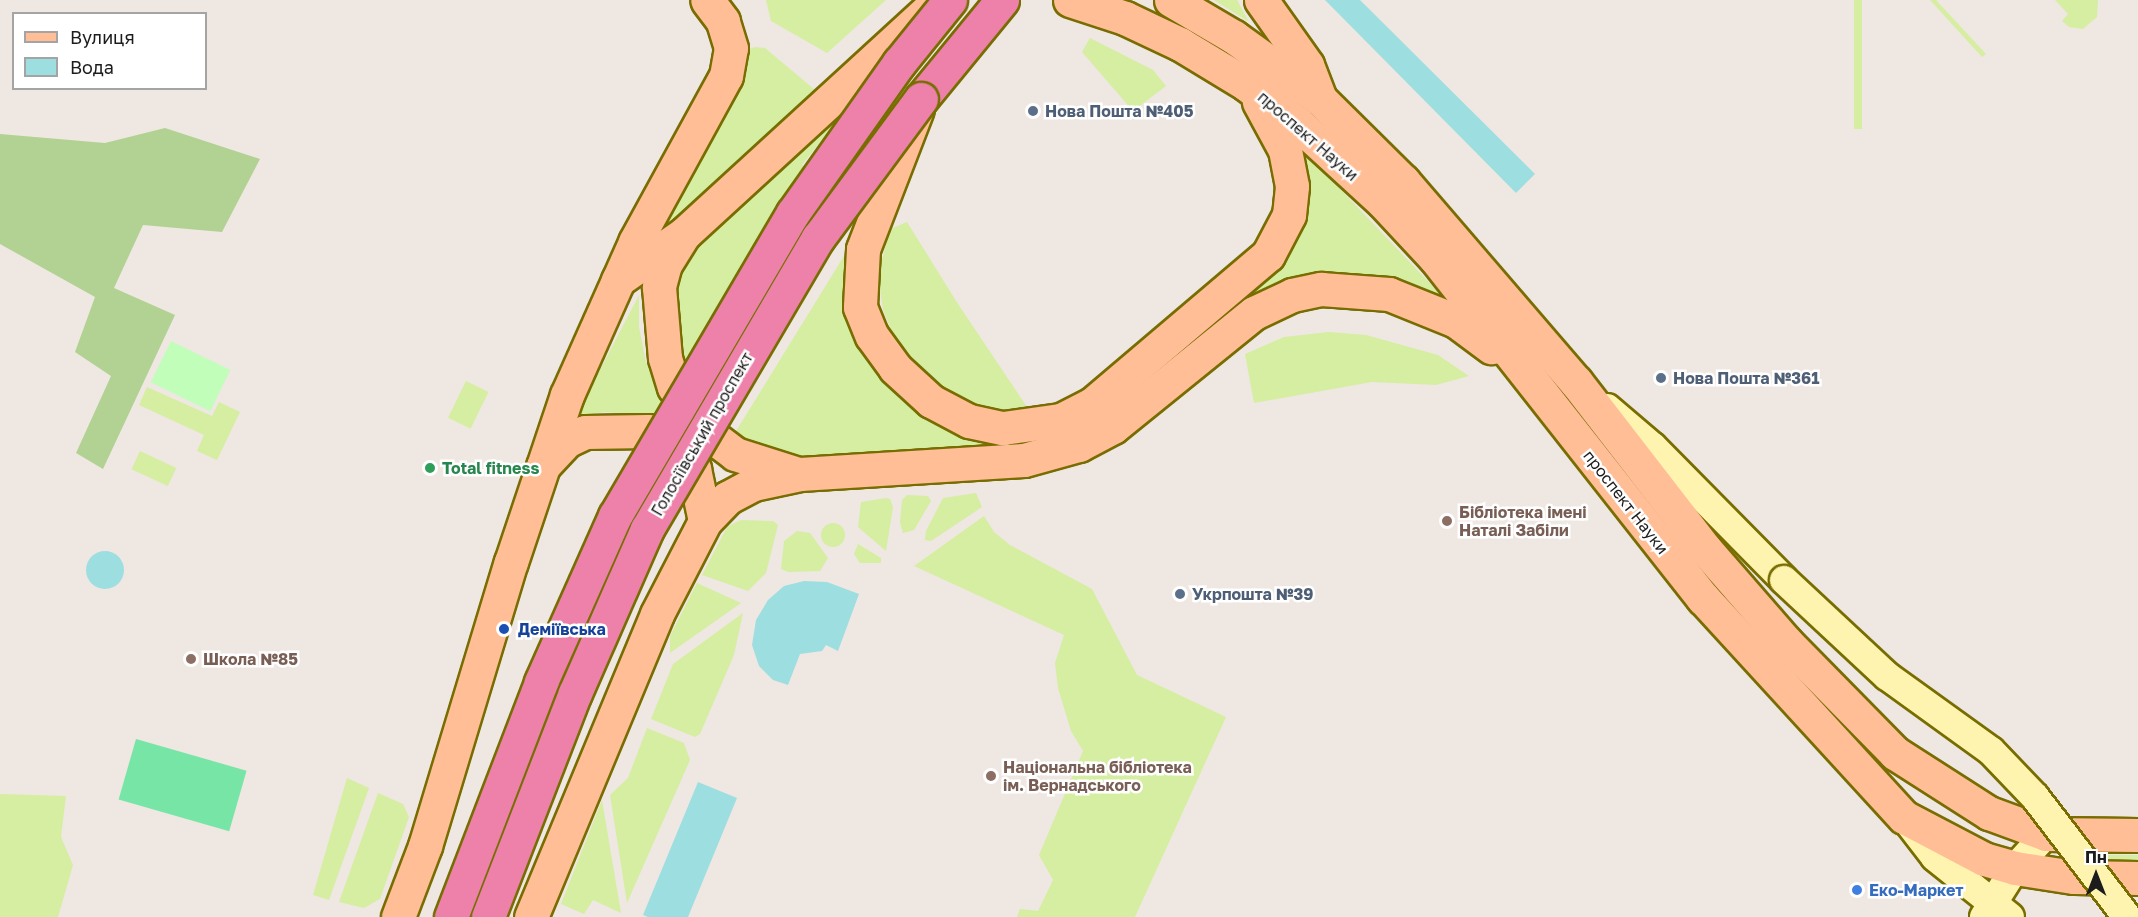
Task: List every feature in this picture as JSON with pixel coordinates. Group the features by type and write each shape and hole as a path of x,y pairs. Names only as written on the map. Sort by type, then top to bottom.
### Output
{"highway":[{"path":"451,917 541,682 615,516 793,213 899,63 950,0"},
{"name":"Голосіївський проспект","path":"488,917 575,693 647,529 818,238 921,99 1002,0"}],"main road":[{"path":"398,917 424,846 541,468 615,283 726,76 731,48 723,21 707,0"},
{"path":"615,283 684,233 939,0"},
{"name":"проспект Науки","path":"1070,0 1152,31 1246,84 1296,122 1383,202 1436,259 1703,598 1904,817 1935,857 1995,913"},
{"name":"проспект Науки","path":"1171,0 1234,37 1320,99 1403,181 1576,382 1706,550 1870,730 1895,753 1947,789 1989,813 2046,834 2138,835"},
{"path":"1262,0 1307,65 1320,99"},
{"path":"921,99 896,172 874,215 863,249 859,281 860,308 872,336 895,368 932,401 969,421 1003,428 1061,420 1091,405 1232,288 1268,255 1281,235 1291,205 1292,186 1285,150 1246,84"},
{"path":"684,233 665,264 659,287 665,358 674,387 710,435 735,454 800,474"},
{"path":"531,917 657,614 705,521 727,498 753,484 800,474 1001,463 1049,456 1079,445 1113,427 1254,312 1292,295 1321,289 1357,289 1427,306 1456,321 1526,373"},
{"name":"проспект Науки","path":"1576,382 1653,447 1784,580 1887,676 1991,751 2035,797 2127,917"},
{"path":"541,468 566,441 585,432 607,429 648,431 675,446 694,469 705,521"},
{"path":"1904,817 1984,859 2074,877 2138,879"},
{"path":"1995,913 2015,867 2046,834"}],"green space":[{"path":"766,0 886,0 827,53 771,21"},
{"path":"1214,0 1237,0 1249,22"},
{"path":"1854,0 1862,0 1862,129 1854,129"},
{"path":"1930,0 1936,0 1986,54 1982,57"},
{"path":"2055,0 2098,0 2097,17 2083,29 2069,27 2062,21 2068,14"},
{"path":"1090,38 1153,70 1166,86 1133,111 1082,52"},
{"path":"755,47 765,48 821,95 638,255 747,50"},
{"path":"837,110 842,114 802,165 814,174 683,375 671,314 679,270 694,242"},
{"path":"165,128 260,159 222,232 143,225 114,288 175,315 103,469 76,453 111,376 75,352 95,297 0,244 0,134 105,143"},
{"path":"1304,151 1441,295 1398,282 1332,274 1217,329 1213,323 1261,283 1289,251 1307,198"},
{"path":"907,222 958,304 1031,413 974,409 943,393 899,349 883,310 878,275 890,229"},
{"path":"852,243 859,324 1005,442 1037,442 985,449 784,456 733,436"},
{"path":"639,295 639,327 646,362 667,400 659,415 604,412 575,418"},
{"path":"1329,332 1366,335 1438,355 1469,376 1436,385 1372,382 1254,403 1245,354 1284,337"},
{"path":"171,341 230,370 210,411 151,382"},
{"path":"466,381 488,392 470,429 448,418"},
{"path":"147,387 212,416 219,402 240,412 217,460 197,451 204,435 139,405"},
{"path":"140,451 176,468 168,486 132,469"},
{"path":"976,493 982,507 931,541 925,540 926,531 943,498"},
{"path":"907,495 928,496 931,501 914,530 903,533 900,522 902,500"},
{"path":"890,499 893,507 886,551 858,527 861,502"},
{"path":"984,516 994,532 1010,545 1092,589 1137,675 1226,717 1135,917 1017,917 1020,909 1038,911 1053,880 1039,855 1083,751 1071,731 1058,688 1055,663 1064,635 914,566"},
{"path":"741,520 773,521 778,525 766,573 748,591 702,575 727,527"},
{"path":"833,523 838,524 844,530 844,540 838,546 833,547 828,546 822,540 821,535 822,530 828,524"},
{"path":"797,531 810,533 828,558 820,571 789,572 781,569 784,541"},
{"path":"858,544 881,558 881,563 860,563 854,554"},
{"path":"697,583 741,603 670,653 670,636"},
{"path":"743,613 734,655 700,734 695,737 651,719 673,664"},
{"path":"647,728 684,743 690,760 627,903 610,795 628,778"},
{"path":"136,739 247,771 229,831 119,800"},
{"path":"347,778 369,788 329,900 313,895"},
{"path":"378,793 403,804 409,817 380,899 364,908 339,902"},
{"path":"0,794 66,796 61,837 73,865 58,917 0,917"},
{"path":"602,800 621,913 593,900 584,914 561,904"},
{"path":"2095,855 2138,855 2138,863 2099,862"}],"water":[{"path":"1325,0 1360,0 1535,174 1516,193"},
{"path":"105,551 118,557 124,570 118,583 105,589 92,583 86,570 92,557"},
{"path":"804,581 827,582 859,594 838,651 826,645 822,651 800,654 788,685 773,680 759,666 752,645 756,620 768,600 784,586"},
{"path":"698,782 737,798 688,917 648,917 643,915"}],"place":[{"name":"Нова Пошта №405","path":"1033,111"},
{"name":"Нова Пошта №361","path":"1661,378"},
{"name":"Total fitness","path":"430,468"},
{"name":"Бібліотека імені Наталі Забіли","path":"1447,521"},
{"name":"Укрпошта №39","path":"1180,594"},
{"name":"Деміївська","path":"504,629"},
{"name":"Школа №85","path":"191,659"},
{"name":"Національна бібліотека ім. Вернадського","path":"991,776"},
{"name":"Еко-Маркет","path":"1857,890"}]}
